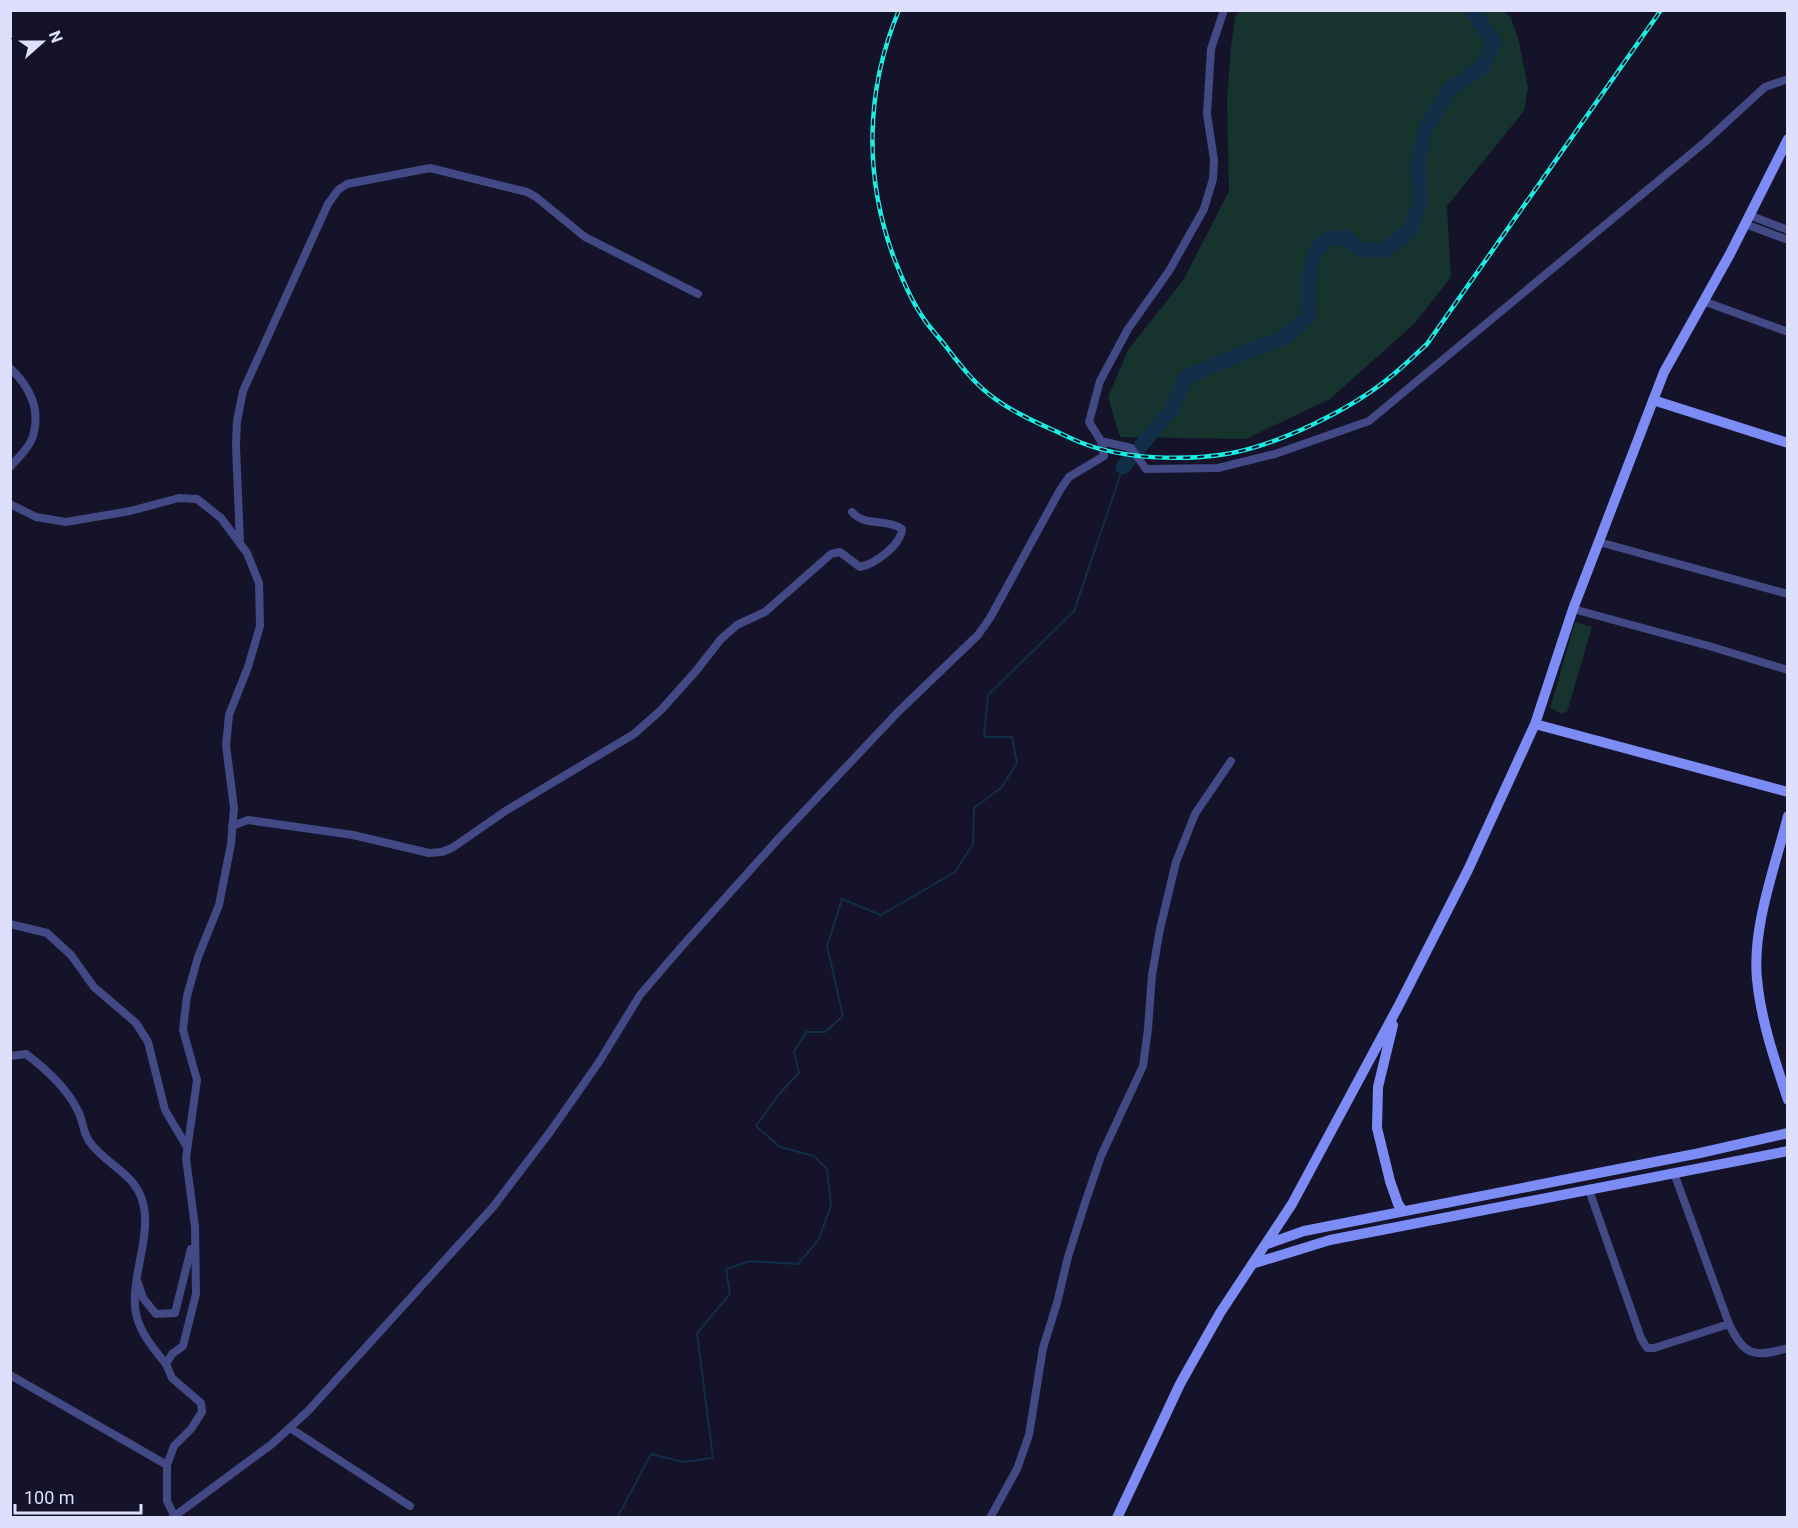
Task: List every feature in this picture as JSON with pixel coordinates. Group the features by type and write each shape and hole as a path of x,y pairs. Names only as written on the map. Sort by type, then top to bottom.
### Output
{"main road":[{"path":"1117,1518 1180,1384 1220,1313 1292,1204 1399,1005 1468,870 1535,724 1573,609 1664,372 1704,302 1788,139"},
{"path":"1653,400 1788,443"},
{"path":"1535,724 1788,792"},
{"path":"1788,816 1759,930 1757,959 1757,978 1765,1019 1788,1100"},
{"path":"1399,1005 1378,1087 1377,1128 1390,1181 1398,1204 1403,1211"},
{"path":"1267,1244 1304,1231 1700,1153 1788,1133"},
{"path":"1255,1263 1330,1240 1788,1151"}],"street":[{"path":"10,1056 26,1054 72,1098 88,1140 127,1175 141,1194 145,1214 143,1247 133,1293 135,1314 148,1342 166,1364 172,1378 184,1390 197,1398 201,1403 202,1412 191,1429 174,1446 167,1465 167,1501 173,1516 272,1444 308,1411 493,1207 599,1062 640,995 779,838 898,712 978,635 990,618 1069,477 1104,456 1101,441 1089,422 1100,381 1128,329 1169,271 1204,209 1213,179 1214,160 1207,114 1211,49 1224,10"},
{"path":"1101,441 1131,448 1146,469 1218,468 1275,454 1369,421 1705,142 1765,87 1788,79"},
{"path":"240,544 236,446 237,422 243,391 328,204 338,190 347,184 430,168 527,192 585,237 698,294"},
{"path":"1747,220 1788,230"},
{"path":"1747,220 1788,240"},
{"path":"1704,302 1788,332"},
{"path":"10,368 24,382 32,395 34,432 24,451 10,467"},
{"path":"10,504 36,517 66,522 130,511 179,498 197,499 221,518 247,553 259,583 260,626 248,667 229,715 226,746 234,808 231,844 219,905 198,957 187,996 183,1030 197,1080 186,1158 195,1227 196,1294 183,1346 172,1354 166,1364"},
{"path":"232,826 249,820 353,835 429,853 452,849 507,810 634,734 668,703 721,639 737,625 765,612 831,554 840,552 860,567 868,566 889,551 902,536 902,529 896,525 858,519 852,512"},
{"path":"1599,542 1788,594"},
{"path":"1573,609 1788,670"},
{"path":"990,1518 1017,1469 1029,1436 1043,1348 1085,1203 1101,1156 1143,1066 1152,975 1176,862 1195,814 1231,761"},
{"path":"10,924 47,933 71,955 94,987 136,1023 148,1042 165,1110 187,1147"},
{"path":"1674,1173 1736,1339 1749,1352 1759,1355 1788,1348"},
{"path":"1589,1190 1641,1338 1647,1348 1729,1324"},
{"path":"136,1278 143,1298 156,1314 175,1313 194,1237"},
{"path":"10,1375 167,1465"},
{"path":"290,1428 410,1506"}],"green space":[{"path":"1239,11 1504,11 1511,18 1519,42 1528,88 1524,111 1447,206 1451,277 1415,323 1330,399 1246,439 1120,437 1108,397 1128,350 1184,279 1229,191 1227,102 1231,46 1235,17"},
{"path":"1575,622 1592,627 1567,712 1560,713 1551,708 1551,705"}],"waterway":[{"path":"1123,467 1171,410 1187,376 1285,337 1308,317 1312,264 1315,254 1327,240 1346,237 1360,250 1385,250 1409,231 1420,204 1418,162 1425,130 1449,90 1483,66 1494,42 1472,10"},
{"path":"617,1518 651,1454 683,1462 713,1458 697,1333 730,1294 726,1269 750,1261 798,1264 819,1239 831,1205 827,1169 814,1156 780,1147 756,1126 778,1095 799,1073 794,1052 806,1032 825,1032 843,1016 827,946 842,899 881,915 955,872 973,844 974,808 1001,788 1017,763 1012,737 984,737 988,695 1074,611 1123,467"}],"railway":[{"path":"899,10 880,72 875,103 873,165 884,227 900,273 918,309 971,377 990,395 1012,410 1075,440 1098,448 1134,455 1172,458 1226,454 1246,450 1289,435 1354,402 1408,362 1427,344 1661,10"}]}
